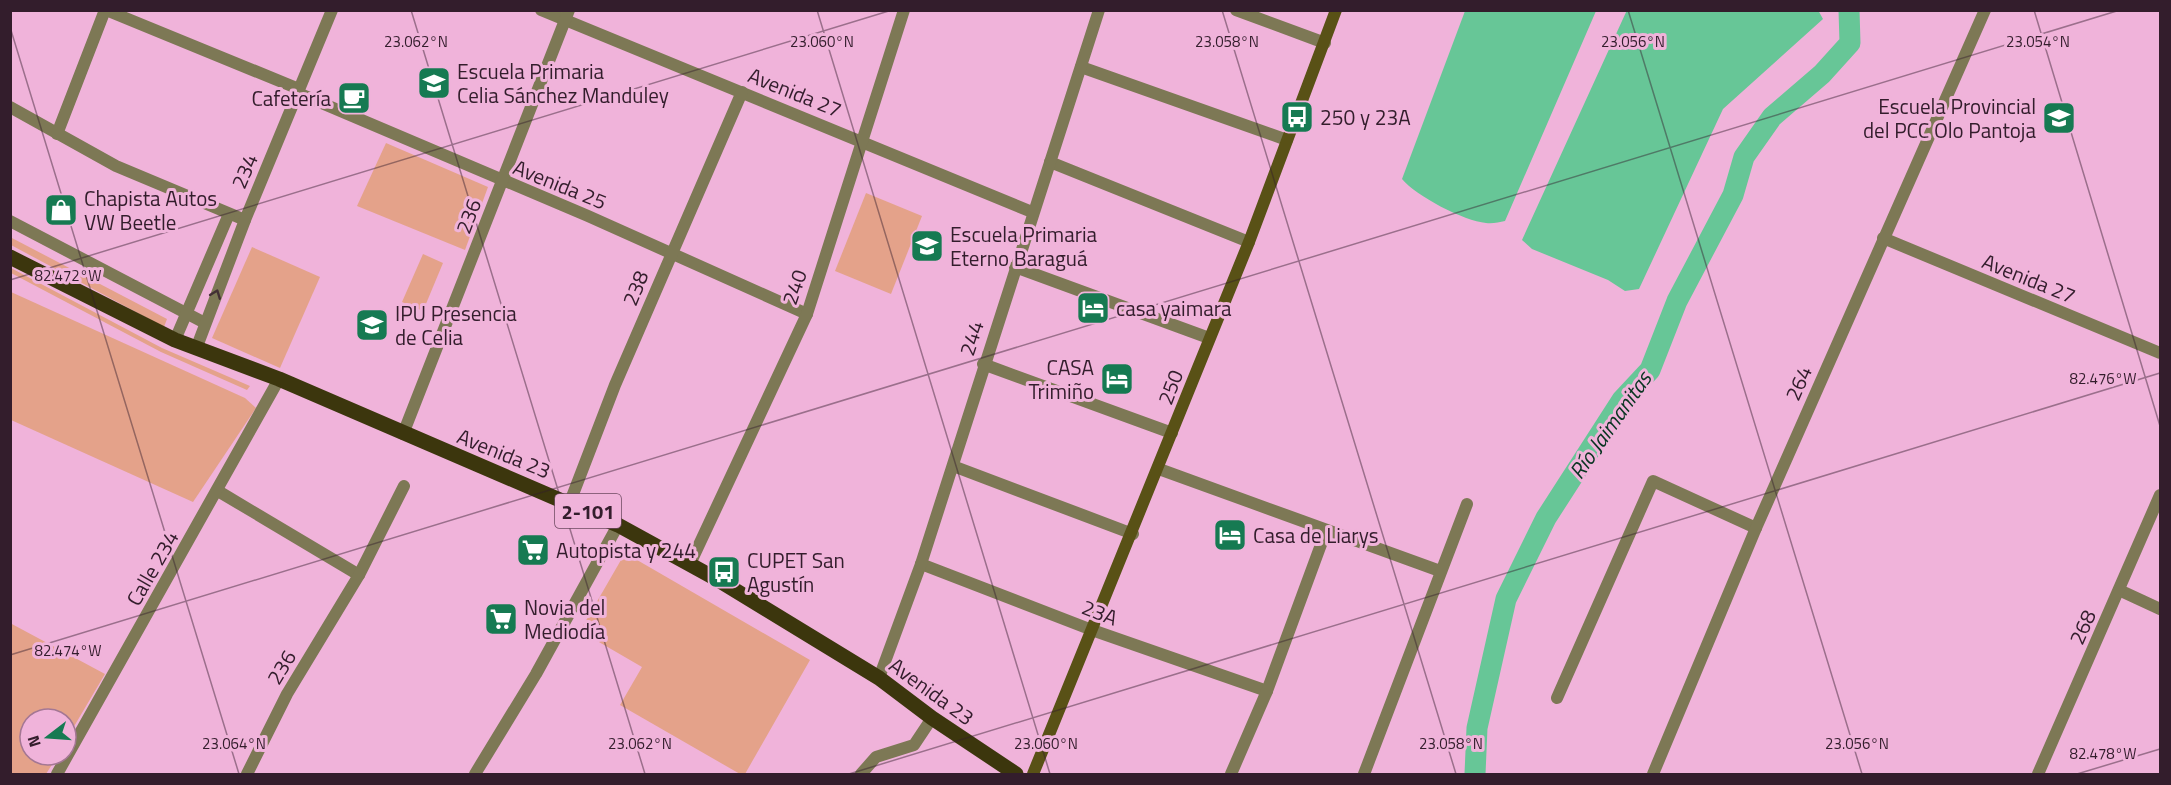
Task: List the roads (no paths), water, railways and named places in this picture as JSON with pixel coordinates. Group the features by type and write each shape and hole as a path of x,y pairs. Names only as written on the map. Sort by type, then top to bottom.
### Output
{"main road":[{"name":"250","path":"1033,774 1159,469 1209,338 1249,242 1336,10"},
{"name":"Avenida 23","path":"10,257 174,340 279,379 403,434 570,502 618,525 690,564 879,678 932,718 1016,774"}],"street":[{"name":"Avenida 25","path":"106,10 298,91 807,314"},
{"path":"57,134 106,10"},
{"name":"234","path":"196,349 245,220 332,10"},
{"name":"Avenida 27","path":"541,10 568,16 742,92 1032,212"},
{"name":"240","path":"690,564 807,314 904,10"},
{"name":"244","path":"879,678 921,564 983,363 1099,10"},
{"path":"1236,10 1325,43"},
{"name":"264","path":"1653,774 1756,528 1985,10"},
{"name":"236","path":"403,434 568,16"},
{"path":"1081,67 1287,140"},
{"name":"238","path":"570,502 670,253 742,92"},
{"path":"10,107 116,166 245,220"},
{"path":"1050,162 1249,242"},
{"name":"234","path":"174,340 229,213"},
{"path":"10,221 206,323"},
{"name":"Avenida 27","path":"1883,238 2160,353"},
{"path":"1015,267 1209,338"},
{"path":"983,363 1172,434"},
{"name":"Calle 234","path":"57,774 218,492 279,379"},
{"path":"953,466 1132,534"},
{"path":"1159,469 1440,571"},
{"path":"1557,698 1653,481 1756,528"},
{"name":"236","path":"247,774 287,694 359,575 404,486"},
{"path":"218,492 359,575"},
{"name":"268","path":"2038,774 2160,495"},
{"path":"1364,774 1467,504"},
{"path":"475,774 542,664 618,525"},
{"path":"1231,774 1267,691 1326,531"},
{"name":"23A","path":"921,564 1092,630 1267,691"},
{"path":"2119,590 2160,609"},
{"path":"861,774 876,757 914,745 932,718"}],"waterway":[{"name":"Río Jaimanitas","path":"1475,774 1477,728 1506,599 1546,518 1622,400 1650,370 1677,301 1733,195 1744,157 1772,117 1822,74 1850,43 1849,10"}],"place":[{"name":"Escuela Primaria Celia Sánchez Manduley","path":"434,83"},
{"name":"Cafetería","path":"354,98"},
{"name":"250 y 23A","path":"1297,117"},
{"name":"Escuela Provincial del PCC Olo Pantoja","path":"2059,118"},
{"name":"Chapista Autos VW Beetle","path":"61,210"},
{"name":"Escuela Primaria Eterno Baraguá","path":"927,246"},
{"name":"casa yaimara","path":"1093,308"},
{"name":"IPU Presencia de Celia","path":"372,325"},
{"name":"CASA Trimiño","path":"1117,379"},
{"name":"Casa de Liarys","path":"1230,535"},
{"name":"Autopista y 244","path":"533,550"},
{"name":"CUPET San Agustín","path":"724,572"},
{"name":"Novia del Mediodía","path":"501,619"}]}
